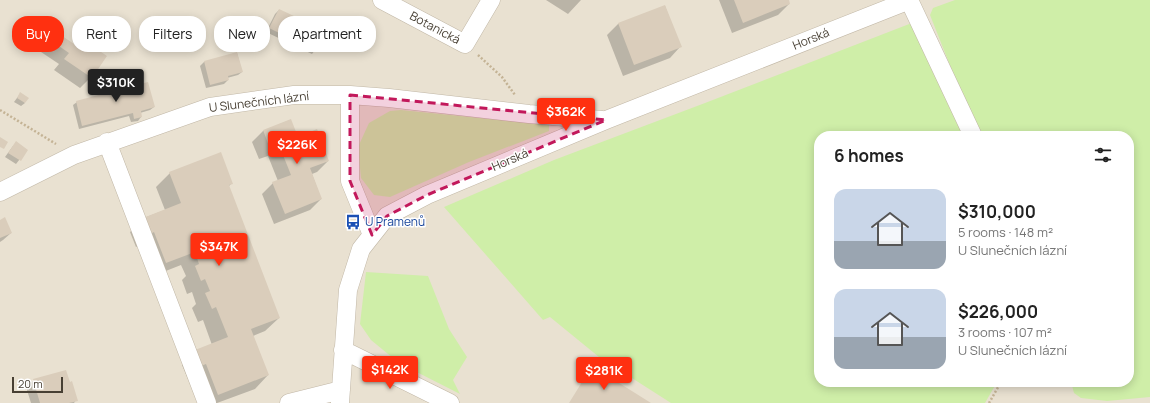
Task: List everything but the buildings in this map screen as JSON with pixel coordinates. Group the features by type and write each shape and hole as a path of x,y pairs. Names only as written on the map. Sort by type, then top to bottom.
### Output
{"street":[{"name":"Botanická","path":"382,0 465,44 491,0"},
{"name":"Horská","path":"341,396 348,290 360,249 388,216 427,195 606,120 909,0"},
{"path":"909,0 971,131"},
{"name":"U Slunečních lázní","path":"0,192 74,155 107,142 210,107 294,95 350,95 389,98 529,114 606,120"},
{"path":"350,95 350,181 372,235"},
{"path":"107,142 207,403"},
{"path":"343,350 450,403"},
{"path":"289,403 341,396"}],"path":[{"path":"465,44 502,77 529,114"},
{"path":"0,110 74,155"},
{"path":"989,403 998,387"}],"highlighted area":[{"path":"350,95 606,120 427,195 387,216 372,235 350,181"}],"shaded area":[{"path":"0,0 1150,0 1150,403 0,403"}],"green space":[{"path":"955,0 1150,0 1150,397 1107,401 1081,398 1074,393 1072,387 1134,387 1134,131 976,131 930,15 933,8"},
{"path":"917,21 968,131 814,131 814,387 994,387 985,403 671,403 599,357 550,317 543,320 444,207 554,160"},
{"path":"401,110 549,125 549,131 469,162 390,197 374,195 361,178 358,147 369,123 390,111"},
{"path":"366,272 428,276 449,329 467,357 453,380 460,394 399,363 371,340 360,324"}],"place":[{"name":"U Pramenů","path":"353,222"}]}
